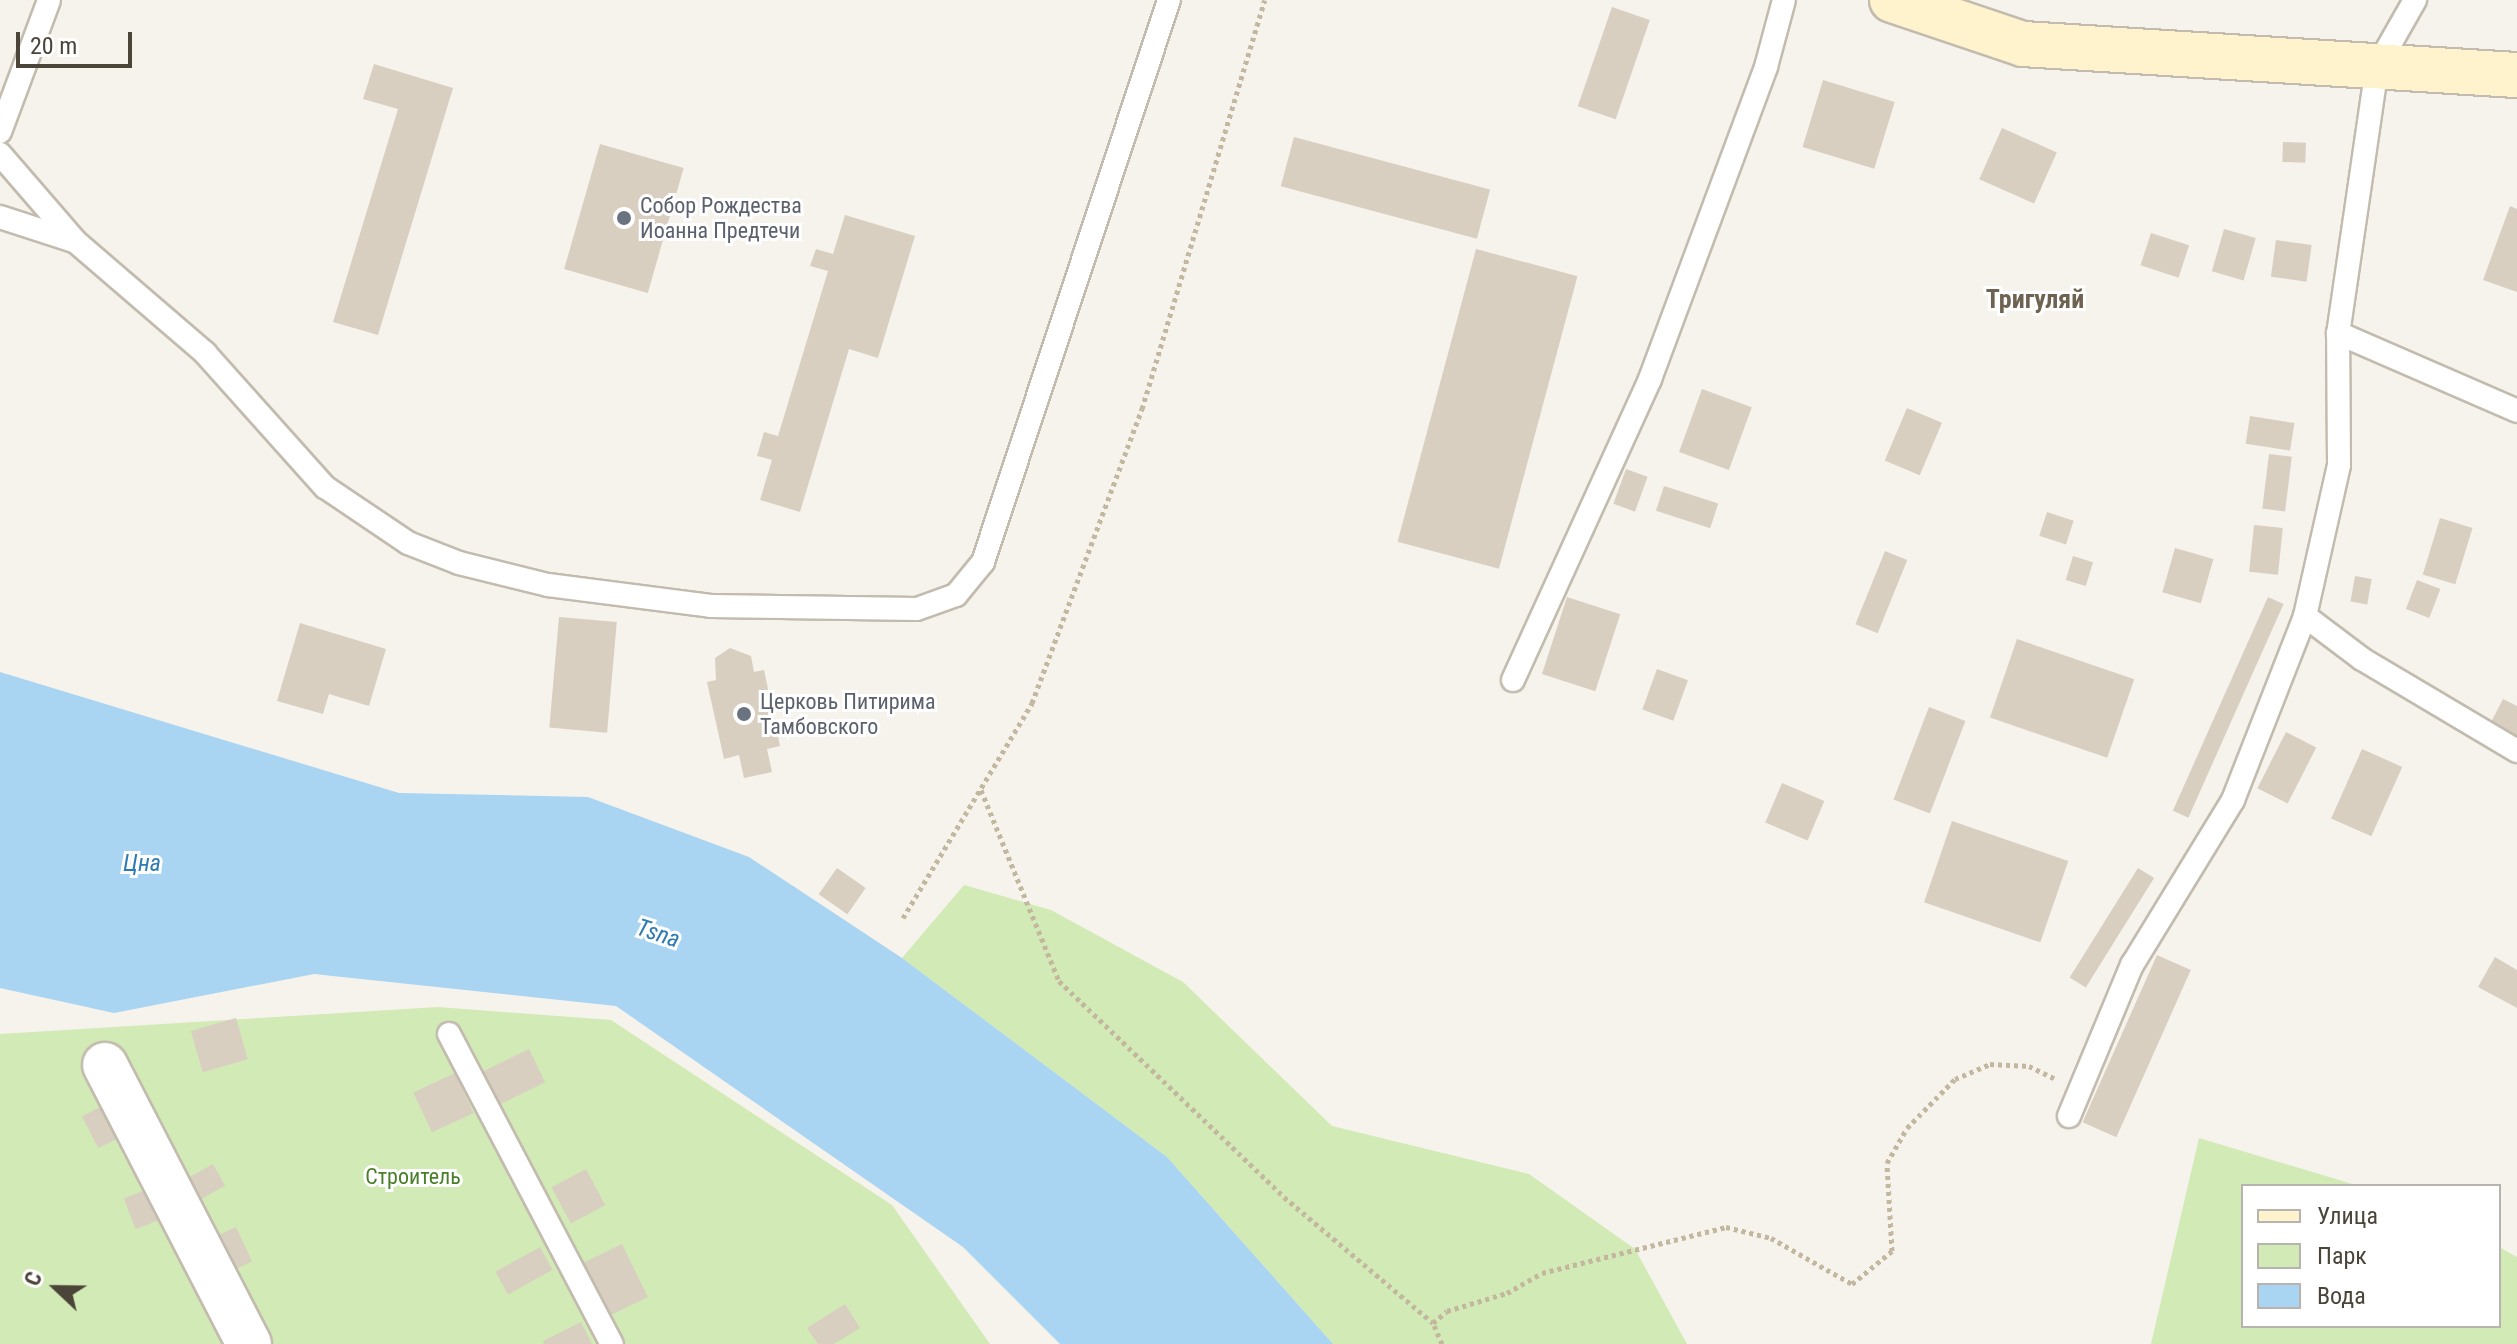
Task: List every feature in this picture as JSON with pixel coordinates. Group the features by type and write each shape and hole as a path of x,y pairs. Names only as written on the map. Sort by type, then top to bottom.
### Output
{"street":[{"path":"1892,0 2023,44 2517,75"},
{"path":"105,1065 249,1344"}],"lane":[{"path":"0,132 49,0"},
{"path":"0,154 75,241 205,353 325,487 433,554 548,585 711,606 917,609 956,595 983,562 1169,0"},
{"path":"1513,680 1650,379 1766,67 1784,0"},
{"path":"2069,1116 2132,965 2233,800 2305,616 2339,465 2338,333 2377,67 2415,0"},
{"path":"0,217 75,241"},
{"path":"2338,333 2517,411"},
{"path":"2305,616 2362,659 2517,751"},
{"path":"449,1034 612,1344"}],"path":[{"path":"903,918 1032,703 1142,409 1265,0"},
{"path":"980,789 1059,981 1284,1197 1433,1323 1442,1344"},
{"path":"1433,1323 1447,1311 1507,1293 1542,1273 1726,1227 1771,1238 1852,1284 1892,1251 1887,1163 1907,1128 1955,1079 1990,1064 2029,1066 2080,1090"}],"green space":[{"path":"964,885 1051,910 1183,982 1332,1126 1529,1174 1635,1249 1687,1344 1333,1344 1167,1157 902,958"},
{"name":"Строитель","path":"438,1007 611,1020 892,1205 990,1344 0,1344 0,1034"},
{"path":"2199,1138 2352,1184 2241,1184 2241,1328 2501,1328 2501,1248 2517,1257 2517,1344 2151,1344"}],"water":[{"name":"Цна","path":"0,672 399,793 588,797 749,857 902,958 1167,1157 1333,1344 1060,1344 963,1247 616,1006 314,974 114,1013 0,988"}],"building":[{"path":"1612,7 1650,20 1616,119 1578,106"},
{"path":"374,64 453,88 378,335 333,322 398,109 363,99"},
{"path":"1823,80 1895,102 1874,169 1803,147"},
{"path":"2002,128 2057,152 2034,204 1979,179"},
{"path":"1294,137 1490,190 1477,239 1281,186"},
{"path":"2283,142 2306,143 2305,163 2282,162"},
{"name":"Собор Рождества Иоанна Предтечи","path":"600,144 684,168 648,293 564,269"},
{"path":"2510,206 2517,209 2517,292 2483,280"},
{"path":"845,215 915,236 878,358 849,349 800,512 760,500 772,460 757,456 764,432 778,436 828,271 810,266 816,249 833,254"},
{"path":"2224,229 2256,238 2244,280 2212,271"},
{"path":"2151,233 2189,245 2179,278 2140,265"},
{"path":"2276,240 2312,245 2307,282 2271,277"},
{"path":"1476,249 1577,276 1499,569 1398,542"},
{"path":"1702,389 1752,407 1729,470 1679,452"},
{"path":"1907,408 1942,423 1920,475 1885,460"},
{"path":"2250,416 2294,423 2290,451 2246,444"},
{"path":"2269,454 2292,457 2285,511 2262,509"},
{"path":"1626,469 1648,477 1635,512 1613,504"},
{"path":"1664,486 1718,504 1710,528 1656,511"},
{"path":"2047,512 2074,521 2066,544 2039,536"},
{"path":"2440,518 2473,528 2455,584 2423,574"},
{"path":"2254,525 2283,528 2278,575 2249,572"},
{"path":"2175,548 2213,559 2201,603 2162,592"},
{"path":"1885,551 1907,560 1878,633 1855,624"},
{"path":"2073,556 2093,562 2086,586 2066,580"},
{"path":"2355,576 2372,579 2367,605 2350,602"},
{"path":"2417,580 2440,589 2429,618 2406,609"},
{"path":"1567,597 1620,614 1595,691 1542,674"},
{"path":"2268,597 2284,604 2188,818 2173,811"},
{"path":"559,617 617,622 607,733 549,728"},
{"path":"300,623 386,649 369,706 329,694 323,714 277,701"},
{"path":"2017,639 2134,679 2107,758 1990,717"},
{"name":"Церковь Питирима Тамбовского","path":"730,648 751,656 754,672 764,670 780,746 767,749 772,772 744,778 739,755 724,759 707,682 716,680 715,658"},
{"path":"1657,669 1688,680 1673,721 1642,709"},
{"path":"2503,699 2517,706 2517,740 2489,726"},
{"path":"1929,707 1965,721 1930,813 1894,799"},
{"path":"2286,732 2316,747 2288,804 2257,788"},
{"path":"2362,749 2402,767 2371,836 2331,818"},
{"path":"1782,783 1824,801 1808,841 1765,823"},
{"path":"1952,821 2068,861 2040,942 1924,902"},
{"path":"837,868 866,888 847,914 819,894"},
{"path":"2138,868 2154,878 2086,987 2070,977"},
{"path":"2157,955 2191,970 2116,1137 2083,1122"},
{"path":"2495,957 2517,970 2517,1008 2478,987"},
{"path":"236,1018 248,1059 203,1072 191,1031"},
{"path":"529,1049 545,1082 499,1105 483,1071"},
{"path":"455,1073 474,1113 432,1132 413,1092"},
{"path":"106,1104 122,1136 98,1148 82,1116"},
{"path":"213,1164 225,1186 190,1205 178,1183"},
{"path":"586,1169 605,1205 571,1224 552,1187"},
{"path":"148,1189 160,1220 136,1229 124,1198"},
{"path":"236,1227 252,1261 221,1276 205,1241"},
{"path":"622,1244 648,1297 604,1319 578,1265"},
{"path":"540,1247 553,1270 508,1294 495,1272"},
{"path":"845,1304 860,1328 834,1344 818,1344 807,1328"},
{"path":"581,1322 592,1344 544,1344 543,1341"}],"place":[{"name":"Собор Рождества Иоанна Предтечи","path":"624,218"},
{"name":"Церковь Питирима Тамбовского","path":"744,714"}],"district":[{"name":"Тригуляй","path":"2035,300"}],"water label":[{"name":"Tsna","path":"658,934"}]}
